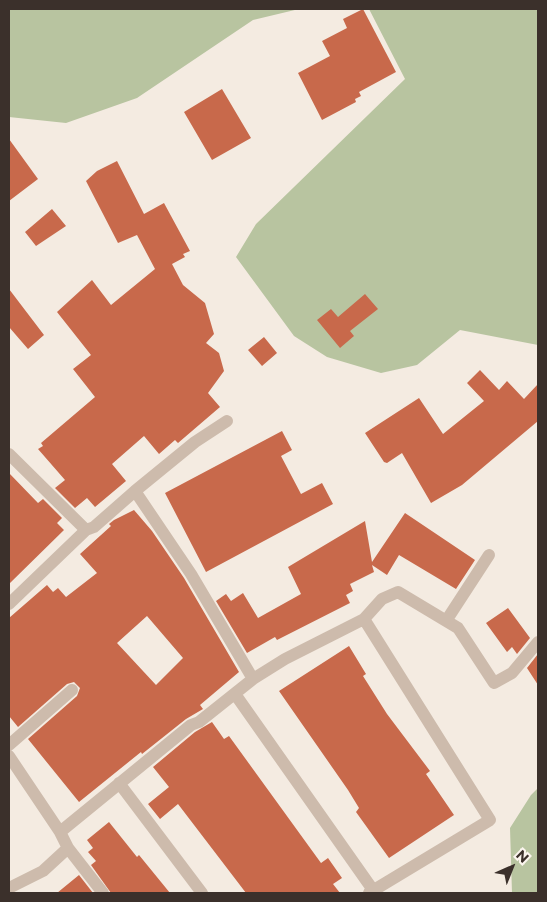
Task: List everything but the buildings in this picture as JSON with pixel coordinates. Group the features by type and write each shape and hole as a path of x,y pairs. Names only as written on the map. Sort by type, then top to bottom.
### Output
{"street":[{"path":"9,604 86,530 94,527 196,442 227,421"},
{"path":"9,454 86,530"},
{"path":"135,491 191,574 254,678"},
{"path":"446,621 489,555"},
{"path":"60,832 191,725 199,722 254,678 285,659 364,619 382,599 398,592 458,628 494,683 512,673 538,642"},
{"path":"235,694 371,892 490,820 364,619"},
{"path":"9,745 72,690"},
{"path":"9,756 60,832 68,848 104,893"},
{"path":"119,784 202,893"},
{"path":"9,888 43,870 68,848"}],"green space":[{"path":"9,9 299,9 253,20 137,98 66,123 9,117"},
{"path":"369,9 538,9 538,345 460,330 417,365 381,373 327,357 294,336 236,257 256,224 405,79"},
{"path":"538,788 538,893 512,893 510,828 531,795"}]}
